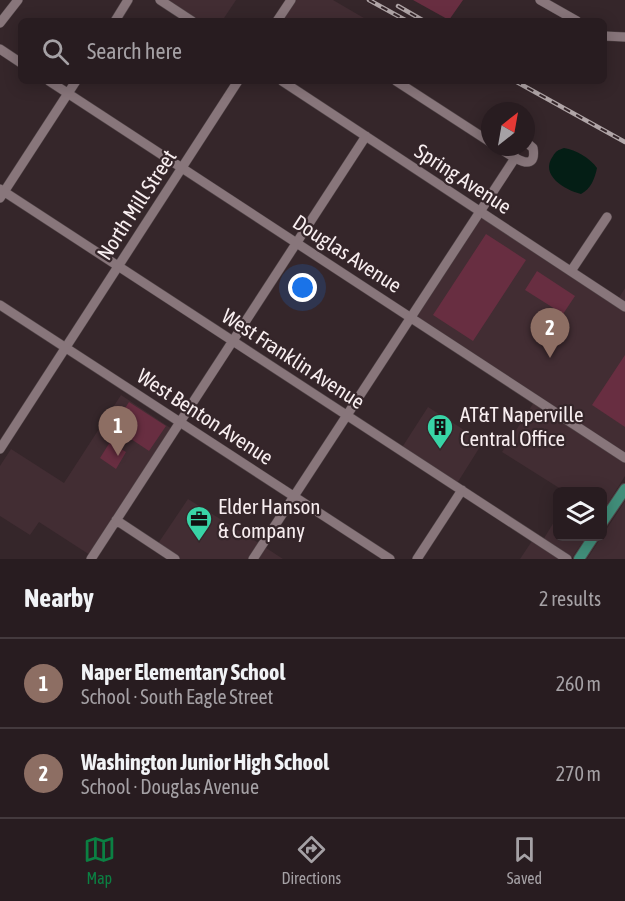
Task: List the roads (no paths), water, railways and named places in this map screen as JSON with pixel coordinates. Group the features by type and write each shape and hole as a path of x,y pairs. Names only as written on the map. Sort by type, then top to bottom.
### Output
{"main road":[{"path":"607,517 625,489"},
{"path":"579,559 591,541"}],"street":[{"path":"0,23 18,0"},
{"path":"117,18 128,0"},
{"path":"160,0 187,18"},
{"path":"280,18 291,0"},
{"path":"540,0 572,18"},
{"path":"607,36 625,37"},
{"path":"0,50 18,61"},
{"name":"Douglas Avenue","path":"54,84 625,458"},
{"path":"1,193 74,84"},
{"name":"North Mill Street","path":"0,449 236,84"},
{"name":"Spring Avenue","path":"287,84 625,307"},
{"path":"401,84 481,136"},
{"path":"91,559 366,136"},
{"path":"512,156 524,162 532,156"},
{"path":"253,559 515,158"},
{"name":"West Franklin Avenue","path":"1,193 567,559"},
{"path":"571,271 608,217"},
{"name":"West Benton Avenue","path":"0,305 390,559"},
{"path":"417,559 462,490"},
{"path":"116,520 175,559"}],"railway":[{"path":"369,0 402,18"},
{"path":"398,6 419,18"},
{"path":"520,84 625,142"}],"place":[{"name":"Washington Junior High School","path":"550,358"},
{"name":"AT&T Naperville Central Office","path":"440,450"},
{"name":"Naper Elementary School","path":"118,456"},
{"name":"Elder Hanson & Company","path":"199,542"}]}
